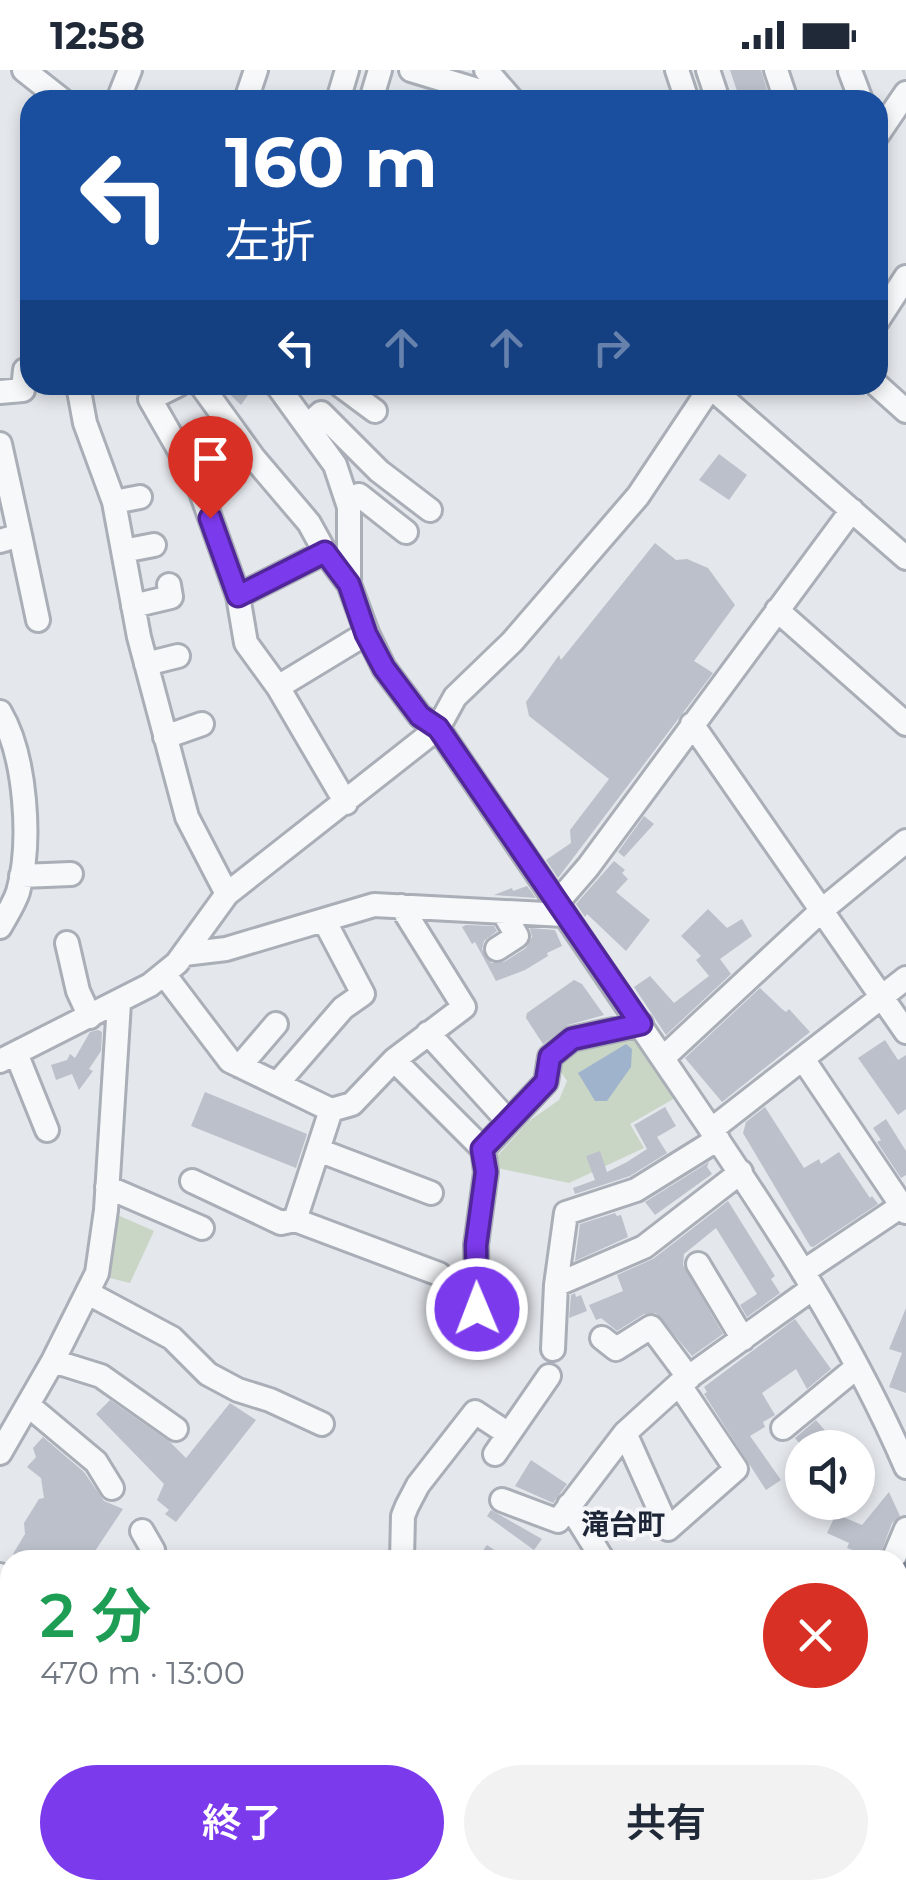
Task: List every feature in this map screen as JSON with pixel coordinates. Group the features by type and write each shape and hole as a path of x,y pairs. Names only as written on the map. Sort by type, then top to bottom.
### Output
{"street":[{"path":"24,70 49,90"},
{"path":"411,70 478,90"},
{"path":"486,70 503,90"},
{"path":"902,70 906,78"},
{"path":"888,118 906,93"},
{"path":"888,305 906,277"},
{"path":"80,395 85,423 114,502 146,664 186,817 227,894"},
{"path":"158,395 150,399 197,481 238,596 246,643 278,686 346,804"},
{"path":"208,395 309,524 349,584 366,634 384,668 420,716 438,728 741,1172 857,1367 886,1419 906,1467"},
{"path":"286,395 335,465 354,501 349,584"},
{"path":"353,395 374,411"},
{"path":"47,1130 8,1057 119,1003 164,974 184,954 227,894 438,728 455,697 512,642 638,496 704,395"},
{"path":"720,395 906,558"},
{"path":"308,425 321,413 379,471 430,510"},
{"path":"1,450 10,538 38,620"},
{"path":"197,481 254,457"},
{"path":"354,501 379,471"},
{"path":"114,502 140,496"},
{"path":"354,501 406,532"},
{"path":"560,910 692,724 852,510"},
{"path":"123,552 154,544"},
{"path":"238,596 325,552"},
{"path":"133,606 171,597 169,585"},
{"path":"777,610 906,724"},
{"path":"278,686 366,634"},
{"path":"146,664 178,656"},
{"path":"0,712 7,724 8,761 24,815 18,894 0,927"},
{"path":"166,737 202,724"},
{"path":"692,724 906,1032"},
{"path":"663,1058 822,910 906,842"},
{"path":"20,876 71,874"},
{"path":"184,954 226,949 374,905 502,912 560,910"},
{"path":"164,974 230,1061 331,1110 352,1104 394,1060 464,1006 401,906"},
{"path":"497,949 517,936 502,912"},
{"path":"277,1084 343,1008 363,994 324,920"},
{"path":"67,943 78,990 90,1017"},
{"path":"553,1350 556,1284 566,1213 636,1190 714,1134 906,978"},
{"path":"0,1453 58,1352 101,1259 119,1003"},
{"path":"240,1066 276,1024"},
{"path":"482,1149 546,1082 550,1057 572,1039 641,1024"},
{"path":"428,1033 508,1121"},
{"path":"502,1500 558,1521 625,1434 808,1280 903,1210 803,1059"},
{"path":"394,1060 482,1149 486,1172 476,1245 478,1340"},
{"path":"295,1220 331,1110"},
{"path":"318,1150 431,1193"},
{"path":"556,1284 644,1247 741,1172"},
{"path":"192,1181 281,1223 295,1220 439,1274"},
{"path":"107,1187 202,1228"},
{"path":"698,1264 743,1338"},
{"path":"88,1293 172,1338 208,1374 322,1424"},
{"path":"602,1338 616,1349 651,1327 736,1469 668,1529 625,1434"},
{"path":"58,1352 114,1370"},
{"path":"58,1352 101,1376 176,1429"},
{"path":"783,1428 857,1367"},
{"path":"495,1454 549,1376"},
{"path":"28,1406 96,1462 112,1488"},
{"path":"402,1550 407,1506 475,1412 507,1433"},
{"path":"569,1506 597,1550"},
{"path":"142,1531 153,1550"}],"green space":[{"path":"637,1035 675,1098 630,1124 644,1148 569,1183 497,1168 493,1161 529,1121 559,1100 567,1081 558,1067 578,1045"},
{"path":"113,1213 154,1231 130,1283 102,1276"}],"water":[{"path":"626,1044 632,1049 631,1067 607,1101 595,1101 578,1073"}],"building":[{"path":"730,70 761,70 767,90 737,90"},
{"path":"230,395 248,395 241,405"},
{"path":"719,454 747,475 729,500 699,480"},
{"path":"655,543 676,560 687,559 708,568 735,605 694,661 713,673 558,878 546,860 571,843 570,830 609,779 529,716 526,702 559,655 561,660"},
{"path":"644,816 654,824 624,857 618,852"},
{"path":"614,861 625,870 622,873 628,879 616,892 650,920 626,951 587,914 585,917 576,904"},
{"path":"527,886 536,898 494,895 512,888 513,891"},
{"path":"708,909 727,928 742,919 752,936 720,959 731,974 666,1035 634,987 650,976 674,1003 709,976 696,960 701,956 681,936"},
{"path":"494,926 497,931 484,941 482,949 491,963 504,962 526,948 532,937 530,928 555,930 562,946 525,970 496,981 475,942 472,944 462,927"},
{"path":"574,980 582,984 604,1015 568,1025 543,1044 526,1018 527,1013"},
{"path":"760,988 786,1012 789,1009 810,1032 722,1102 685,1058"},
{"path":"90,1032 102,1032 101,1051 79,1090 72,1074 56,1080 51,1065 67,1060 70,1054 75,1058"},
{"path":"885,1040 898,1060 906,1055 906,1109 898,1115 858,1058"},
{"path":"205,1092 307,1134 296,1168 191,1126"},
{"path":"665,1107 676,1126 657,1137 667,1153 630,1176 575,1194 573,1188 595,1180 586,1156 600,1151 607,1172 627,1162 647,1149 634,1125"},
{"path":"765,1107 804,1168 819,1159 821,1164 839,1152 878,1204 810,1246 743,1133 746,1122"},
{"path":"886,1119 906,1151 906,1175 901,1178 877,1142 881,1140 873,1128"},
{"path":"709,1162 707,1167 712,1174 655,1215 645,1202"},
{"path":"728,1201 775,1276 771,1279 780,1293 747,1317 740,1305 757,1294 716,1228 684,1254 683,1265 723,1334 692,1356 656,1313 644,1314 617,1331 601,1318 596,1320 589,1305 623,1291 617,1275 653,1259"},
{"path":"615,1213 621,1215 628,1237 575,1261 580,1224"},
{"path":"575,1293 576,1297 581,1295 587,1311 569,1318 571,1295"},
{"path":"906,1308 906,1393 889,1387 902,1353 889,1349"},
{"path":"795,1319 831,1369 807,1389 796,1369 762,1393 775,1415 750,1436 781,1480 766,1490 704,1394 704,1387"},
{"path":"110,1400 170,1442 186,1458 230,1403 256,1420 176,1522 165,1514 169,1510 157,1500 164,1484 96,1414"},
{"path":"816,1420 825,1430 804,1430"},
{"path":"43,1437 84,1472 104,1501 123,1509 96,1550 15,1550 25,1534 24,1523 39,1499 44,1498 41,1478 27,1467 36,1457 33,1448"},
{"path":"531,1460 567,1484 553,1503 515,1486"},
{"path":"889,1492 900,1516 892,1523 882,1550 852,1550 847,1548 849,1543 827,1533 833,1520 862,1525 866,1520 875,1520 875,1509"},
{"path":"491,1510 542,1539 534,1550 487,1516"}],"district":[{"name":"滝台町","path":"623,1524"}],"route":[{"path":"210,518 238,596 325,552 349,584 366,634 384,668 420,716 438,728 641,1024 572,1039 550,1057 546,1082 482,1149 486,1172 476,1245 477,1309"}]}
